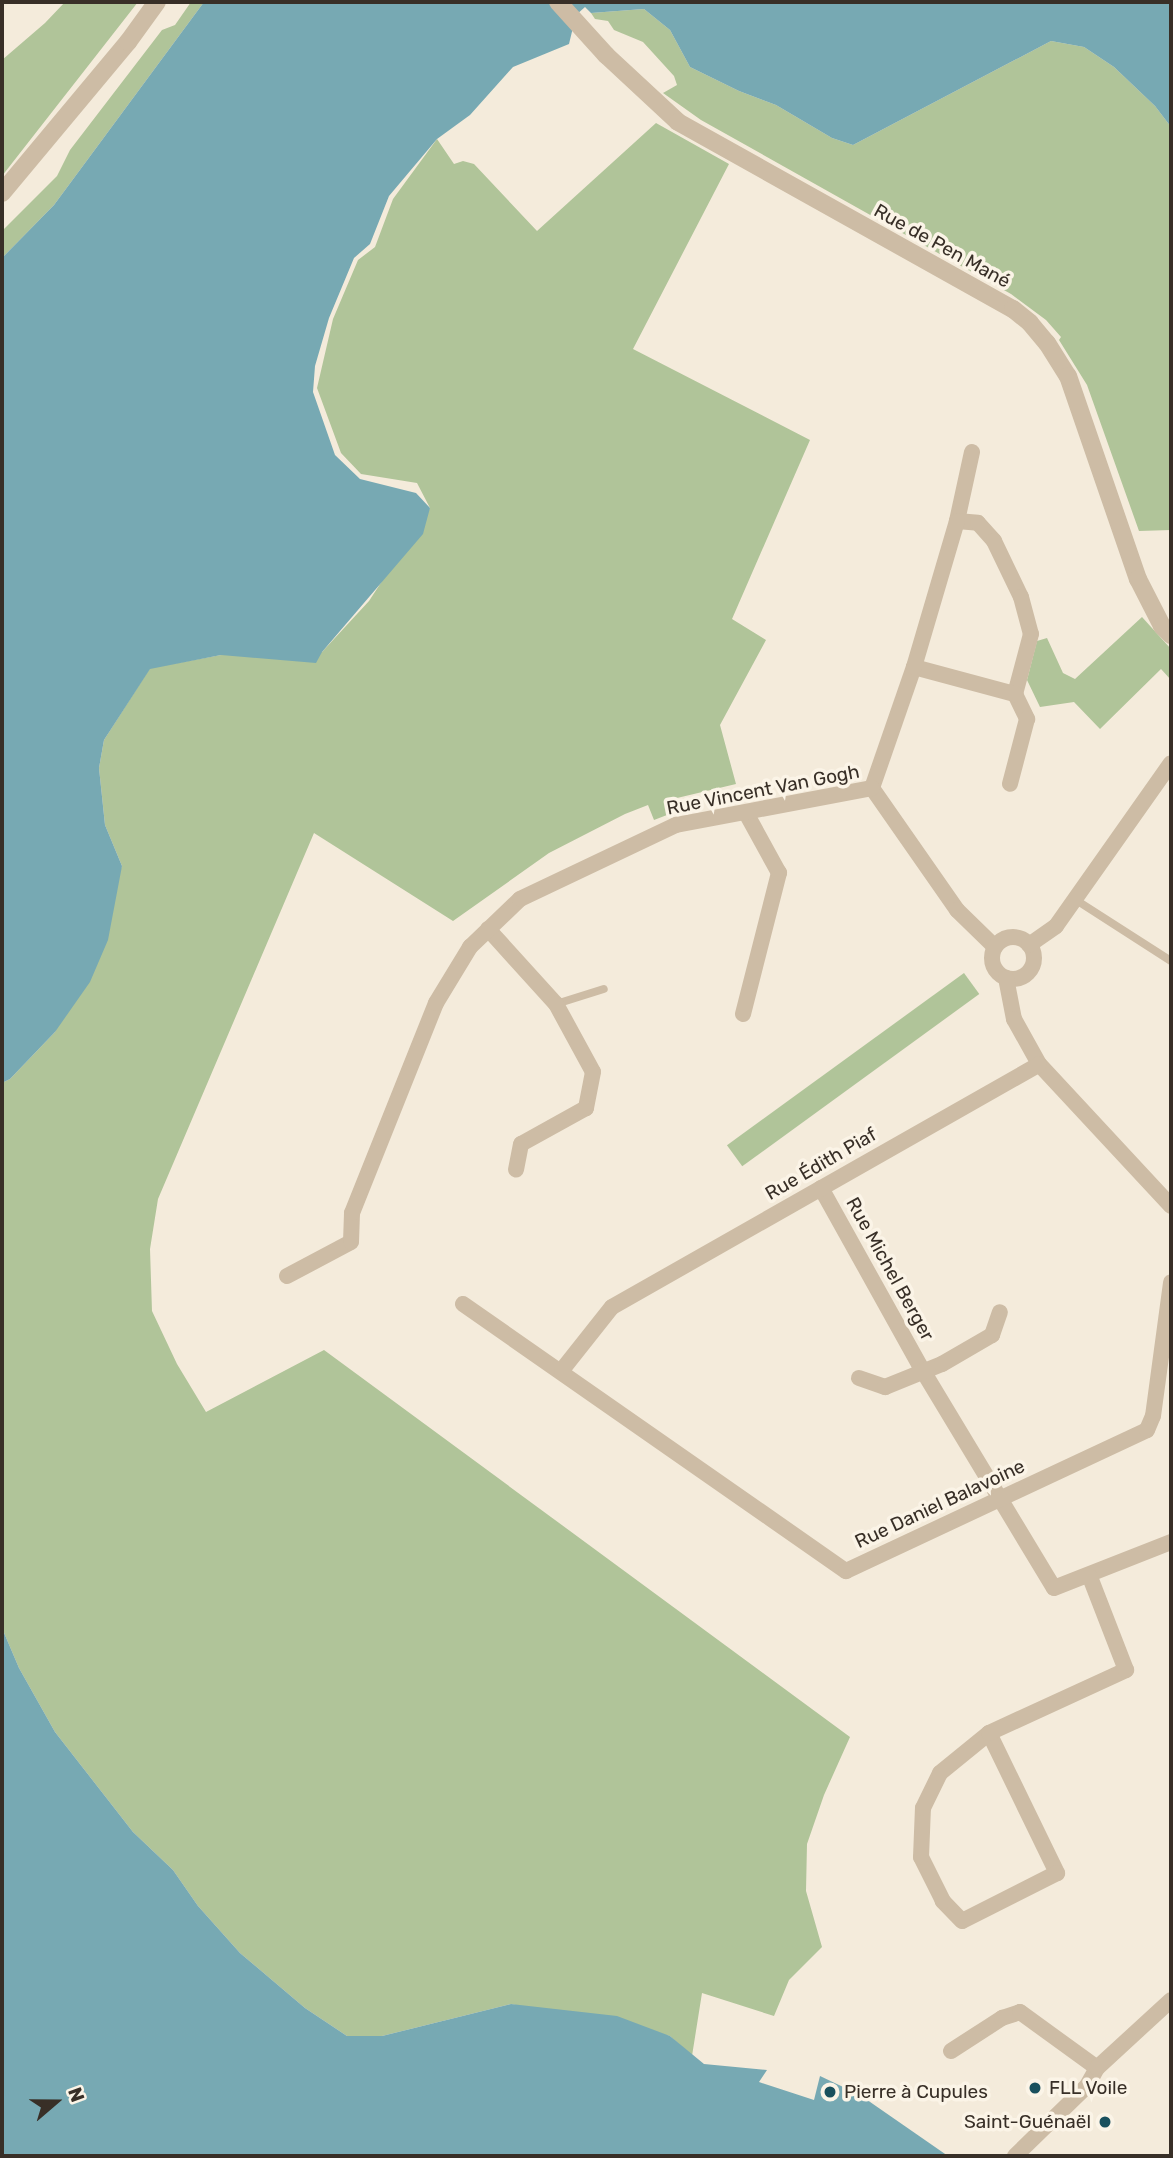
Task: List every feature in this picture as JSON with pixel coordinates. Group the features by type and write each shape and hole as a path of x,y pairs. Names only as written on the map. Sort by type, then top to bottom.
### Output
{"street":[{"path":"2,193 128,42 157,2"},
{"name":"Rue de Pen Mané","path":"558,2 653,103 678,122 1013,309 1030,323 1047,343 1068,376 1138,579 1162,626 1171,635"},
{"path":"872,788 914,667 957,521 972,452"},
{"path":"957,521 978,523 994,541 1021,597 1031,634 1015,694 1027,719 1010,784"},
{"path":"914,667 1015,694"},
{"path":"1029,945 1056,926 1171,763"},
{"name":"Rue Vincent Van Gogh","path":"287,1276 351,1242 352,1213 436,1003 470,947 520,899 665,830 676,825 872,788 957,910 995,947"},
{"path":"743,1014 779,873 746,813"},
{"path":"488,929 556,1004 593,1072 586,1108 521,1144 516,1170"},
{"path":"1006,978 1020,977 1030,969 1034,957 1029,945 1016,937 1000,941 995,947 993,965 1006,978 1014,1019 1039,1064 1171,1206"},
{"name":"Rue Édith Piaf","path":"562,1370 612,1307 1039,1064"},
{"name":"Rue Michel Berger","path":"821,1188 999,1502 1054,1588 1090,1577"},
{"name":"Rue Daniel Balavoine","path":"463,1304 562,1370 846,1571 999,1502 1147,1430 1153,1416 1171,1282"},
{"name":"Rue Michel Berger","path":"859,1378 885,1387 942,1364 992,1335 1000,1312"},
{"path":"989,1733 1057,1873 962,1921 943,1901 921,1857 923,1808 940,1773 989,1733 1126,1670 1090,1577 1171,1542"},
{"path":"1015,2156 1087,2086 1097,2068 1164,2017 1171,2000"},
{"path":"951,2051 1002,2018 1020,2012 1097,2068"}],"lane":[{"path":"1076,900 1171,961"},
{"path":"556,1004 604,989"}],"green space":[{"path":"65,2 138,2 2,176 2,60"},
{"path":"191,2 204,2 54,205 2,258 2,231 57,176 70,150 162,30 175,25"},
{"path":"644,9 670,30 690,67 739,91 776,105 832,138 853,145 1051,41 1084,47 1114,67 1155,106 1171,127 1171,530 1139,531 1087,385 1059,340 1061,337 1046,320 1011,294 701,120 663,93 677,85 674,76 643,42 614,30 608,21 595,19 591,13"},
{"path":"656,123 729,164 633,349 810,440 732,619 766,640 720,725 736,784 677,798 680,810 654,820 648,805 625,814 549,853 453,921 314,833 158,1199 150,1249 152,1311 177,1364 206,1412 324,1350 850,1737 824,1795 807,1844 806,1891 822,1947 789,1980 774,2016 702,1993 692,2056 670,2036 511,2004 382,2036 347,2036 305,2008 240,1953 198,1906 173,1870 133,1832 55,1732 19,1668 2,1628 2,1083 10,1079 55,1032 122,866 105,825 99,768 104,740 150,668 221,655 322,652 369,601 430,508 417,483 361,474 341,453 317,388 333,319 358,260 375,247 393,199 437,139 454,164 463,161 474,164 537,231"},
{"path":"1142,617 1171,649 1171,680 1161,669 1100,729 1074,702 1040,707 1027,680 1037,641 1047,638 1063,673 1075,679"},
{"path":"964,973 979,994 742,1166 727,1145"}],"water":[{"path":"204,2 1171,2 1171,127 1155,106 1114,67 1084,47 1051,41 853,145 832,138 776,105 739,91 690,67 670,30 644,9 591,13 585,7 576,15 569,44 513,67 470,115 437,139 389,196 370,244 354,258 329,318 315,366 313,392 335,455 360,479 416,493 430,508 423,534 322,652 316,663 221,655 150,669 104,740 99,768 105,825 122,866 108,940 90,982 55,1032 10,1079 2,1083 2,258 54,205"},
{"path":"2,1628 19,1668 55,1732 133,1832 173,1870 198,1906 240,1953 305,2008 347,2036 382,2036 511,2004 617,2016 670,2036 704,2064 767,2070 759,2082 814,2100 820,2076 860,2095 948,2156 2,2156"}],"place":[{"name":"FLL Voile","path":"1035,2088"},
{"name":"Pierre à Cupules","path":"830,2092"},
{"name":"Saint-Guénaël","path":"1105,2122"}]}
